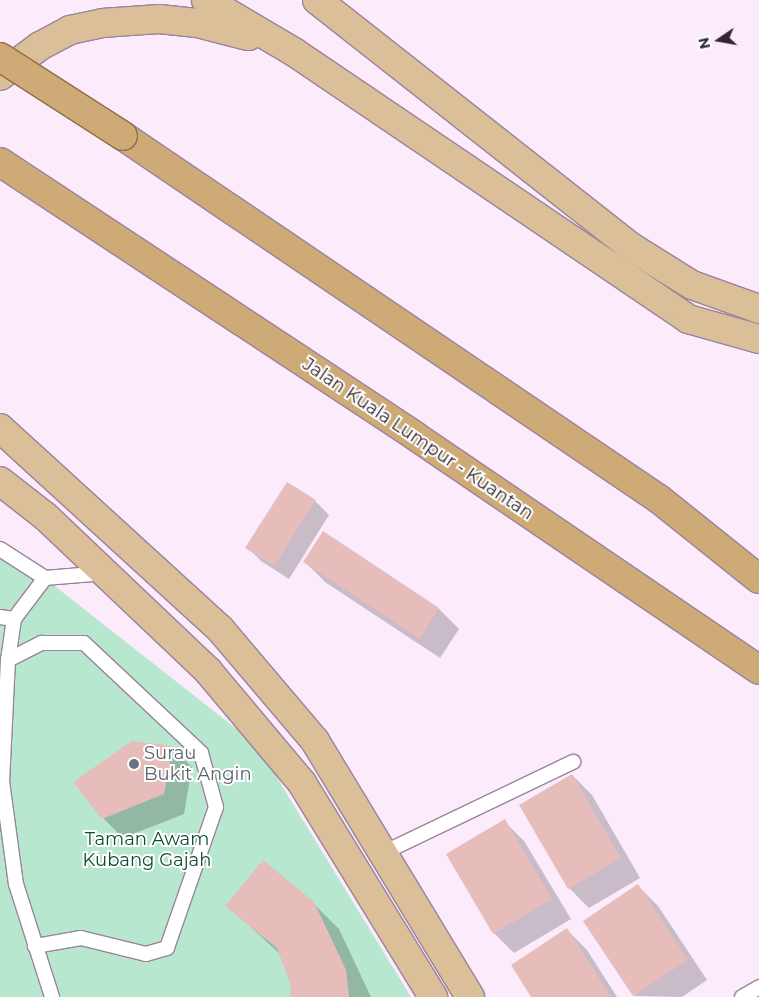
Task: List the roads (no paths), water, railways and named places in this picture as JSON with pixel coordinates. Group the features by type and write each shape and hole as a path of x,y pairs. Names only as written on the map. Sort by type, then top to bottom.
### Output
{"highway":[{"path":"0,57 123,136 659,499 759,579"},
{"name":"Jalan Kuala Lumpur - Kuantan","path":"0,162 77,210 756,673"}],"main road":[{"path":"206,0 294,52 688,319 759,339"},
{"path":"233,0 294,52"},
{"path":"317,0 630,247 692,285 759,309"},
{"path":"0,76 40,46 70,30 102,23 160,19 197,23 294,52"},
{"path":"0,428 221,630 315,741 470,997"},
{"path":"0,481 46,517 208,671 302,783 433,997"}],"lane":[{"path":"0,548 45,578 105,573"},
{"path":"45,578 7,618 8,660 3,690 2,781 16,884 52,997"},
{"path":"8,660 42,643 84,643 201,753 216,807 167,948 146,954 81,938 35,946"},
{"path":"383,853 573,762"},
{"path":"742,997 759,987"}],"place":[{"name":"Surau Bukit Angin","path":"134,764"}],"park label":[{"name":"Taman Awam Kubang Gajah","path":"147,850"}]}
